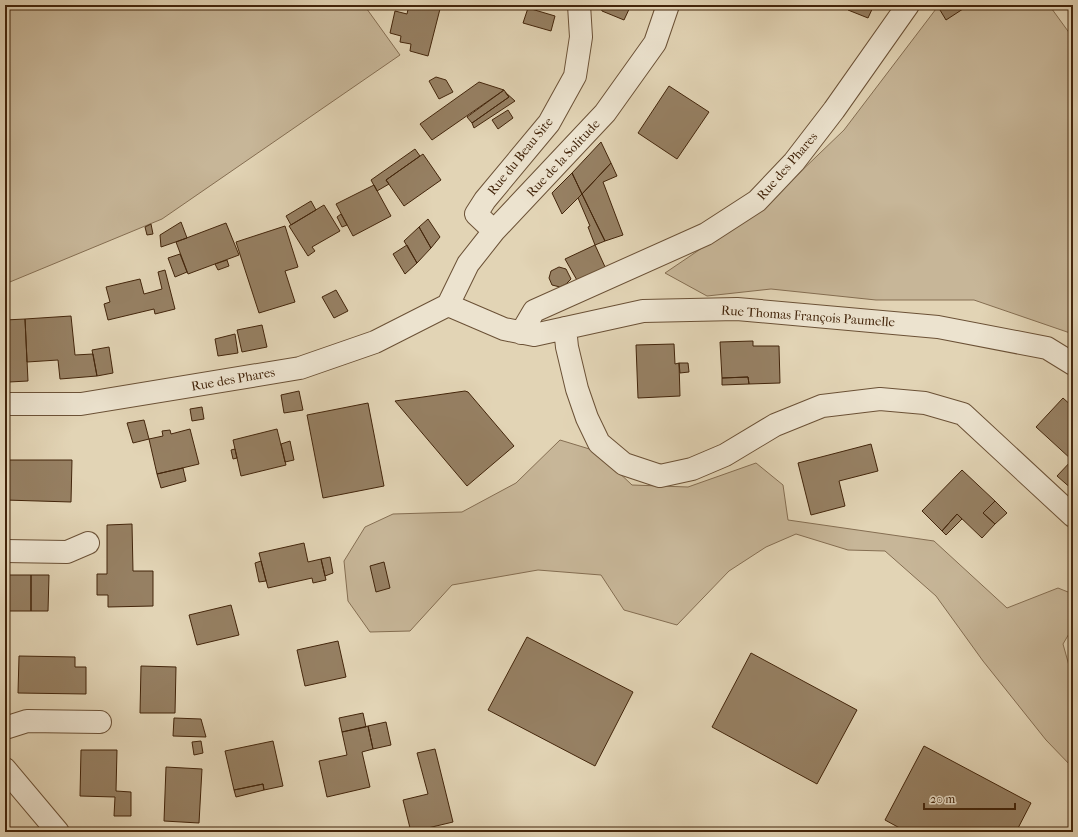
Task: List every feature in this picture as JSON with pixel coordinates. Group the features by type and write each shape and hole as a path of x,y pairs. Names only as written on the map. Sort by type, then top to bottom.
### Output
{"street":[{"name":"Rue du Beau Site","path":"494,231 476,214 485,200 549,123 575,76 581,37 579,5"},
{"name":"Rue de la Solitude","path":"448,305 468,264 494,231 605,113 655,43 668,5"},
{"name":"Rue des Phares","path":"521,333 534,311 706,234 757,201 794,162 830,116 908,5"},
{"name":"Rue des Phares","path":"5,404 81,404 300,368 375,342 448,305"},
{"name":"Rue Thomas François Paumelle","path":"448,305 504,329 534,335 643,311 737,309 938,327 1047,348 1073,364"},
{"path":"565,328 567,347 577,389 587,418 599,443 624,464 660,476 692,469 725,455 775,425 822,406 880,399 925,403 963,414 1073,516"},
{"path":"5,551 67,552 88,543"},
{"path":"5,728 27,721 100,722"},
{"path":"5,769 58,832"}],"shaded area":[{"path":"5,5 364,5 400,55 162,219 5,284"},
{"path":"939,5 1049,5 1073,38 1073,334 974,300 876,300 771,289 707,296 665,273 767,204 844,130"},
{"path":"560,440 596,451 632,485 688,487 756,463 783,485 788,520 934,541 1007,608 1058,588 1073,594 1073,627 1063,644 1073,680 1073,768 1046,740 983,661 936,596 885,551 848,550 796,534 766,547 729,571 677,625 624,610 601,575 538,570 452,585 410,631 370,632 348,601 344,561 365,527 393,514 462,512 516,483"}],"building":[{"path":"409,5 441,5 428,56 410,51 411,44 400,42 401,36 390,33 395,11 407,14"},
{"path":"600,5 631,5 624,20 602,11"},
{"path":"850,5 874,5 868,18 848,10"},
{"path":"946,5 965,5 966,7 946,20 940,10"},
{"path":"528,8 555,16 551,31 523,23"},
{"path":"436,77 446,80 453,92 439,99 429,81"},
{"path":"479,82 504,90 432,140 420,124"},
{"path":"669,86 709,112 677,159 638,133"},
{"path":"504,90 509,97 472,123 467,117"},
{"path":"505,92 515,101 474,128 472,123 509,97"},
{"path":"508,110 513,118 498,129 492,120"},
{"path":"601,142 611,163 582,194 572,173"},
{"path":"415,149 420,156 386,180 389,184 377,191 371,180"},
{"path":"423,154 441,180 404,206 386,180"},
{"path":"611,163 617,176 603,182 623,235 605,241 582,194"},
{"path":"572,173 582,194 562,214 552,193"},
{"path":"374,185 391,216 353,236 336,204"},
{"path":"582,194 605,241 595,245 588,227 590,226 578,198"},
{"path":"311,201 316,210 291,225 286,216"},
{"path":"324,205 340,231 312,247 315,251 308,256 289,226"},
{"path":"341,214 347,225 342,227 337,217"},
{"path":"428,219 440,237 431,248 419,227"},
{"path":"181,222 187,238 161,247 160,235"},
{"path":"226,223 239,255 188,274 176,242"},
{"path":"151,224 153,234 147,235 145,227"},
{"path":"285,226 298,267 285,271 295,302 259,313 236,242"},
{"path":"419,227 431,248 417,263 404,241"},
{"path":"407,245 417,263 405,274 393,254"},
{"path":"595,245 606,269 578,282 565,259"},
{"path":"180,254 187,272 175,277 168,258"},
{"path":"227,260 229,266 218,270 215,264"},
{"path":"559,267 566,269 571,279 560,287 552,285 549,278 551,271"},
{"path":"165,270 175,309 155,314 154,309 108,320 104,304 110,302 106,287 140,279 144,294 162,289 158,272"},
{"path":"336,290 348,311 334,318 322,297"},
{"path":"71,316 75,355 93,354 97,376 60,379 58,360 27,362 25,319"},
{"path":"25,319 28,381 9,382 8,361 5,362 5,320"},
{"path":"262,325 267,347 242,352 237,330"},
{"path":"235,334 238,353 218,356 215,339"},
{"path":"753,341 753,346 779,346 780,383 749,384 748,377 722,378 720,342"},
{"path":"674,344 675,364 679,363 680,396 638,398 636,345"},
{"path":"109,347 113,373 97,376 92,350"},
{"path":"679,363 688,363 689,372 680,373"},
{"path":"748,377 749,384 722,385 722,378"},
{"path":"299,391 303,410 284,413 281,395"},
{"path":"465,391 468,392 514,446 467,486 395,401"},
{"path":"1063,398 1073,407 1072,460 1036,427"},
{"path":"368,403 384,486 323,498 307,415"},
{"path":"202,407 204,419 192,421 190,409"},
{"path":"144,420 149,439 133,443 127,423"},
{"path":"190,429 199,464 157,474 149,439 163,436 162,431 170,430 171,434"},
{"path":"277,429 286,465 241,476 233,440"},
{"path":"290,441 294,460 285,462 281,444"},
{"path":"871,444 878,471 839,481 845,506 811,515 798,463"},
{"path":"235,449 237,458 233,459 231,450"},
{"path":"1073,459 1073,490 1057,476"},
{"path":"5,460 72,460 71,502 5,500"},
{"path":"183,468 186,481 161,488 157,474"},
{"path":"962,470 995,501 983,513 995,524 982,538 957,514 942,531 922,511"},
{"path":"995,501 1007,513 995,524 983,513"},
{"path":"957,514 962,519 946,535 942,531"},
{"path":"132,524 133,571 153,571 153,606 108,607 108,595 97,595 97,574 107,574 107,525"},
{"path":"304,543 308,562 321,559 326,580 313,583 312,578 268,588 259,553"},
{"path":"330,557 333,573 325,576 321,559"},
{"path":"261,561 266,581 259,582 255,563"},
{"path":"384,562 390,588 376,592 370,566"},
{"path":"5,575 31,575 31,611 5,611"},
{"path":"31,575 49,575 48,611 31,611"},
{"path":"231,605 239,635 197,645 189,615"},
{"path":"527,637 633,692 595,766 488,710"},
{"path":"338,641 346,677 305,686 297,650"},
{"path":"751,653 857,710 817,784 712,727"},
{"path":"19,656 75,657 75,667 86,667 86,694 18,693"},
{"path":"141,666 176,667 175,713 140,713"},
{"path":"363,713 366,727 342,732 339,718"},
{"path":"174,718 201,719 206,737 173,736"},
{"path":"386,722 391,745 373,749 368,726"},
{"path":"368,726 373,749 362,752 370,787 327,797 319,761 347,755 342,732"},
{"path":"201,741 203,753 194,755 192,742"},
{"path":"273,741 283,786 264,790 263,784 234,790 225,751"},
{"path":"924,746 1031,803 1016,832 907,832 885,820"},
{"path":"435,749 453,822 411,832 403,800 428,794 417,753"},
{"path":"81,750 117,750 116,791 131,792 131,816 114,816 115,797 80,796"},
{"path":"166,767 202,769 199,823 164,821"},
{"path":"263,784 264,790 236,797 234,790"}]}
